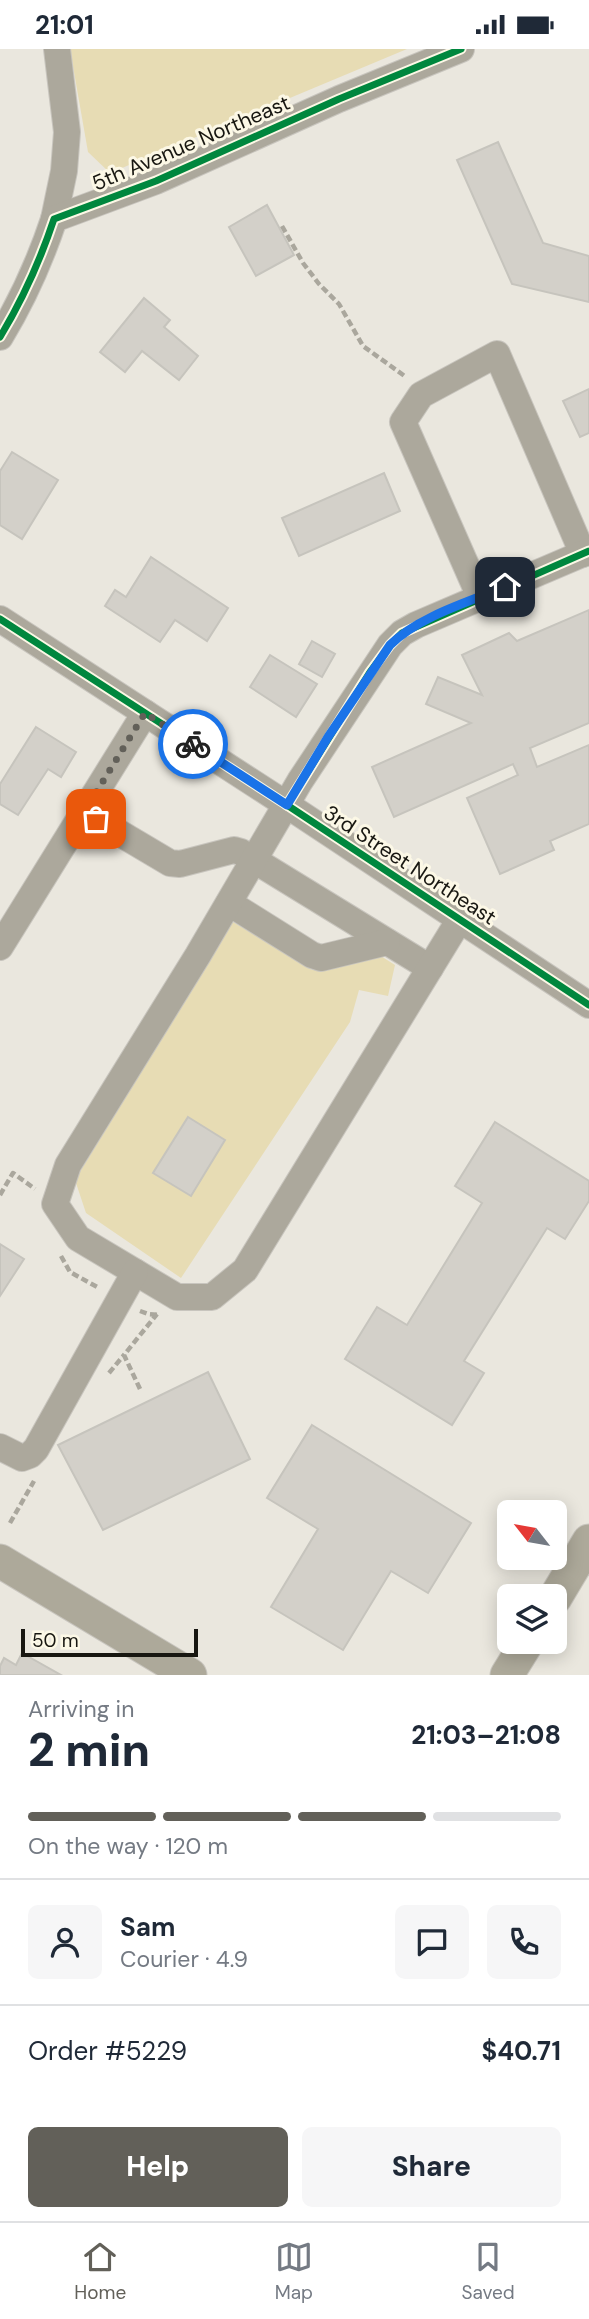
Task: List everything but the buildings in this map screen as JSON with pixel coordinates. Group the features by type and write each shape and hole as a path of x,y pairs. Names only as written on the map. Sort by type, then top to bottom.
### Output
{"main road":[{"path":"564,1584 589,1542"},
{"path":"0,1561 190,1675"},
{"path":"507,1675 520,1654"}],"street":[{"path":"0,337 22,301 38,265 54,219 64,171 67,132 57,49"},
{"name":"5th Avenue Northeast","path":"54,219 156,181 327,104 461,49"},
{"path":"460,919 245,1270 212,1297 177,1297 78,1238 55,1204 68,1165 321,748 390,645 402,633 416,625 586,552 497,355 421,395 403,422 480,597"},
{"name":"3rd Street Northeast","path":"0,619 589,1005"},
{"path":"0,947 145,713"},
{"path":"84,812 170,863 180,864 234,850 254,859 430,968"},
{"path":"229,903 321,958 387,942"},
{"path":"0,1447 22,1458 36,1449 135,1272"}],"path":[{"path":"282,226 303,263 339,304 363,347 399,371 413,385"},
{"path":"141,1388 124,1355 160,1310"}],"shaded area":[{"path":"70,49 407,49 110,173 88,152"},
{"path":"233,922 312,970 376,953 395,965 388,996 359,990 350,1022 181,1278 86,1213 75,1180"}],"cycle path":[{"path":"0,337 30,279 54,219 156,181 339,99 461,49"},
{"path":"287,805 370,672 402,633 589,551"},
{"path":"0,619 589,1005"}],"way so far":[{"path":"96,819 84,812 145,713 193,744"}],"route":[{"path":"193,744 287,805 328,737 390,645 402,633 416,625 505,587"}]}
